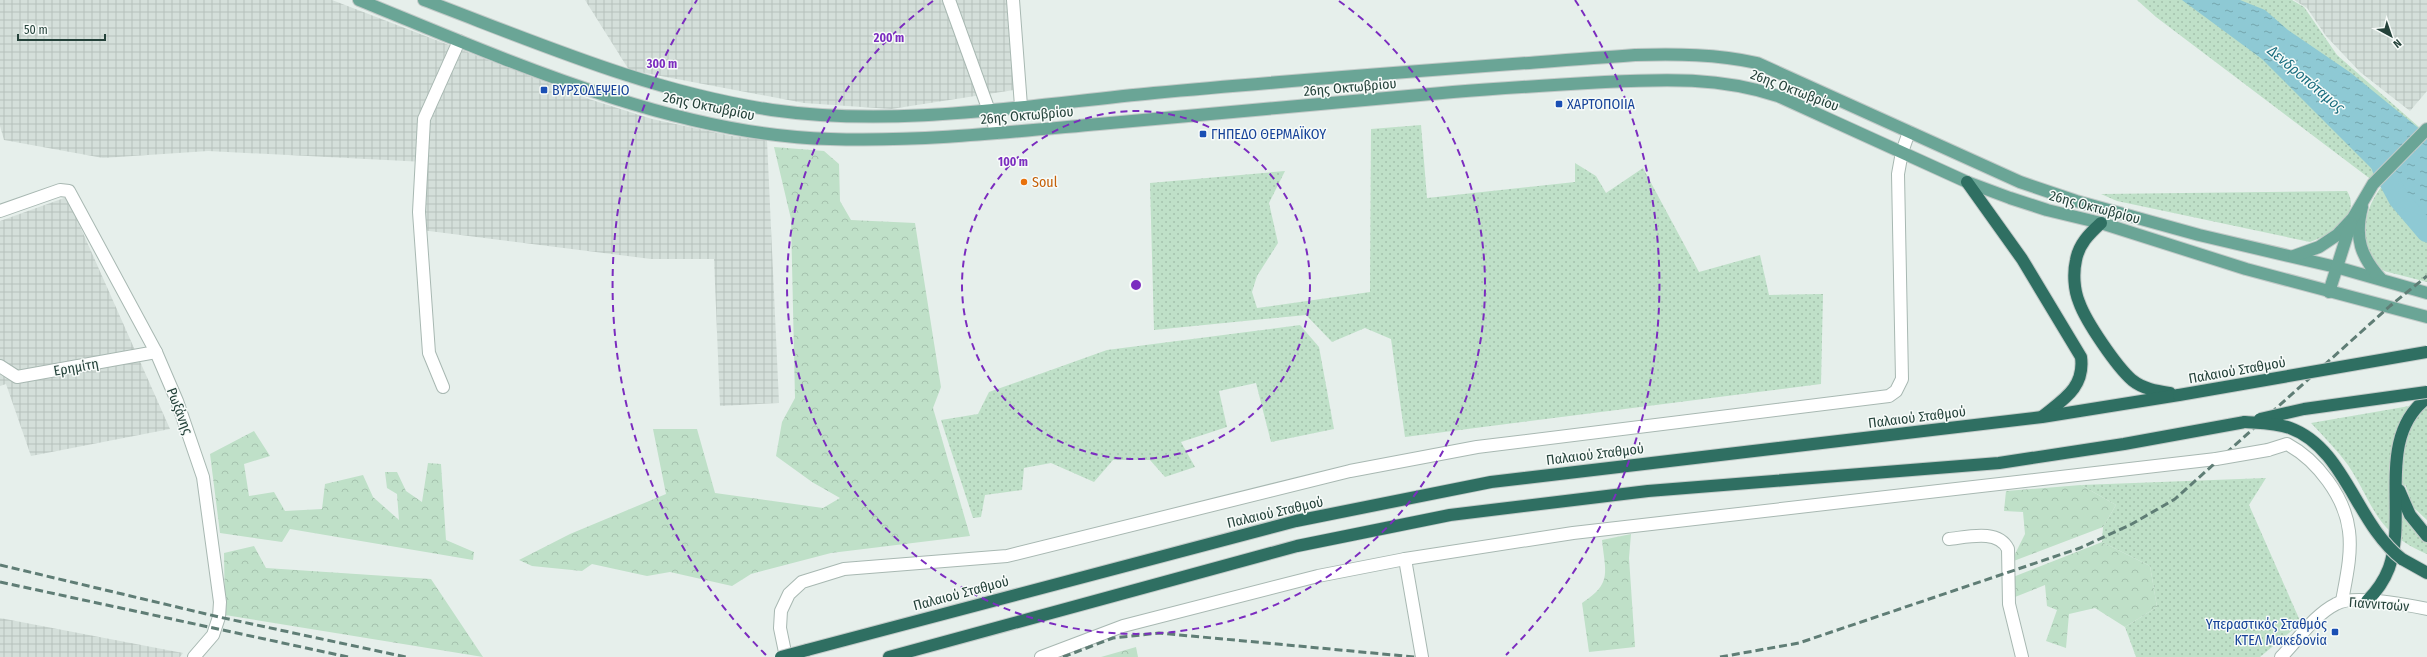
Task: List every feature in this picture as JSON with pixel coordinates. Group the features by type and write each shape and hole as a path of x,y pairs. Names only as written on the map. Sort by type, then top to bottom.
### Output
{"highway":[{"path":"1967,182 2022,259 2080,356 2082,373 2074,390 2042,417"},
{"path":"2101,223 2086,238 2076,259 2075,284 2079,303 2108,351 2133,381 2155,390 2179,395"},
{"name":"Παλαιού Σταθμού","path":"781,657 1296,521 1491,482 2042,417 2427,352"},
{"path":"889,657 1297,546 1450,515 1648,491 1999,463 2049,456 2245,422 2304,409 2427,392"},
{"path":"2367,601 2383,581 2393,555 2398,447 2404,425 2410,414 2427,398"},
{"path":"2245,422 2277,424 2290,428 2318,446 2333,464 2376,533 2402,558 2427,573"},
{"path":"2396,476 2406,509 2427,536"}],"main road":[{"name":"26ης Οκτωβρίου","path":"359,0 459,41 588,89 654,110 742,129 828,139 997,133 1526,86 1680,79 1726,82 1751,87 1778,96 1967,182 2047,210 2101,223 2246,269 2427,317"},
{"name":"26ης Οκτωβρίου","path":"424,0 594,65 664,87 721,101 776,110 845,116 889,116 988,110 1236,86 1635,55 1695,54 1725,56 1757,64 2020,182 2076,201 2199,236 2336,267 2427,293"},
{"path":"2329,292 2353,218 2364,198 2379,177 2427,129"},
{"path":"2364,198 2359,218 2359,239 2362,255 2381,279"},
{"path":"2292,257 2328,242 2353,218"}],"street":[{"path":"949,0 997,133"},
{"path":"1013,0 1021,106"},
{"path":"443,387 429,352 419,212 424,119 459,41"},
{"path":"786,657 780,628 781,611 789,594 802,582 844,569 1007,556 1350,471 1477,447 1889,396 1896,391 1902,379 1898,174 1902,152 1909,132"},
{"name":"Ρωξάνης","path":"0,211 57,191 66,190 71,194 156,352 179,408 203,476 215,558 220,602 219,617 213,636 195,657"},
{"name":"Ερημίτη","path":"0,366 17,377 156,352"},
{"path":"1041,657 1123,626 1318,576 1405,559 1573,533 2216,459 2268,450 2287,444 2302,452 2321,472 2336,494 2345,514 2349,532 2349,555 2342,601"},
{"path":"1949,538 1998,537 2005,542 2008,549 2008,604 2022,657"},
{"path":"1405,559 1422,657"},
{"name":"Γιαννιτσών","path":"2281,657 2326,611 2342,601 2367,601 2427,609"}],"shaded area":[{"path":"0,0 332,0 589,99 652,119 732,136 767,140 779,403 720,406 714,259 651,259 421,230 425,162 208,151 103,158 4,140 0,126"},
{"path":"585,0 1010,0 1014,90 891,109 804,103 629,70"},
{"path":"2294,0 2427,0 2427,91 2410,111 2360,72 2326,36 2307,8"},
{"path":"67,197 170,429 31,456 6,384 0,386 0,221"},
{"path":"0,618 183,653 180,657 0,657"}],"green space":[{"path":"2137,0 2292,0 2304,7 2337,55 2427,134 2427,282 2384,271 2368,256 2365,228 2366,220 2371,204 2381,187 2156,17"},
{"path":"1421,125 1427,198 1575,182 1575,163 1596,176 1606,193 1643,168 1699,272 1760,255 1769,295 1823,294 1821,384 1405,437 1391,339 1365,328 1332,342 1306,315 1154,330 1150,183 1285,171 1269,203 1278,243 1257,276 1252,292 1257,308 1370,292 1371,129"},
{"path":"774,147 824,151 839,164 840,201 851,220 915,223 941,387 933,408 970,536 831,553 751,574 732,586 670,572 647,576 592,564 582,571 532,566 519,560 570,534 666,494 653,429 697,429 715,493 823,508 840,498 812,482 776,456 782,422 795,398 791,219"},
{"path":"2347,191 2351,200 2350,208 2342,223 2326,235 2310,242 2117,201 2101,194"},
{"path":"1300,325 1319,347 1334,429 1271,442 1256,383 1219,391 1227,427 1181,442 1195,467 1165,477 1150,460 1113,460 1094,482 1051,463 1024,468 1022,490 985,495 981,517 973,518 941,420 978,414 989,392 1107,350"},
{"path":"2427,403 2427,520 2413,507 2405,484 2400,513 2427,542 2427,554 2396,536 2386,527 2371,506 2348,465 2311,423"},
{"path":"254,431 270,456 244,464 249,496 274,492 285,511 322,509 325,484 363,475 373,497 399,520 397,494 387,488 385,472 397,472 406,491 422,502 428,463 441,464 446,540 474,552 473,560 290,529 282,542 220,533 210,454"},
{"path":"2266,478 2249,505 2301,623 2260,657 2136,657 2125,627 2157,607 2150,566 2102,542 2103,527 2116,505 2081,485"},
{"path":"2081,485 2116,505 2103,527 2011,562 2025,534 2023,512 2004,511 2006,491"},
{"path":"1631,534 1629,558 1635,647 1589,652 1582,603 1592,596 1603,583 1605,569 1602,540"},
{"path":"2102,542 2150,566 2157,607 2125,627 2095,608 2069,614 2066,648 2046,641 2057,610 2047,606 2045,585 2015,597 2013,577"},
{"path":"254,546 266,568 431,579 483,657 225,615 224,553"},
{"path":"1136,647 1138,657 1101,657"}],"water":[{"path":"2182,0 2240,0 2265,10 2288,30 2351,73 2427,135 2427,230 2411,208 2262,59"}],"waterway":[{"name":"Δενδροπόταμος","path":"2382,167 2399,199 2427,232"}],"railway":[{"path":"1720,657 1799,643 2080,548 2130,525 2175,499 2390,306 2427,276"},
{"path":"0,565 219,617 406,657"},
{"path":"0,582 348,657"},
{"path":"1063,657 1113,638 1159,633 1415,657"}],"place":[{"name":"ΒΥΡΣΟΔΕΨΕΙΟ","path":"544,90"},
{"name":"ΧΑΡΤΟΠΟΙΙΑ","path":"1559,104"},
{"name":"ΓΗΠΕΔΟ ΘΕΡΜΑΪΚΟΥ","path":"1203,134"},
{"name":"Soul","path":"1024,182"},
{"name":"Υπεραστικός Σταθμός ΚΤΕΛ Μακεδονία","path":"2335,632"}]}
